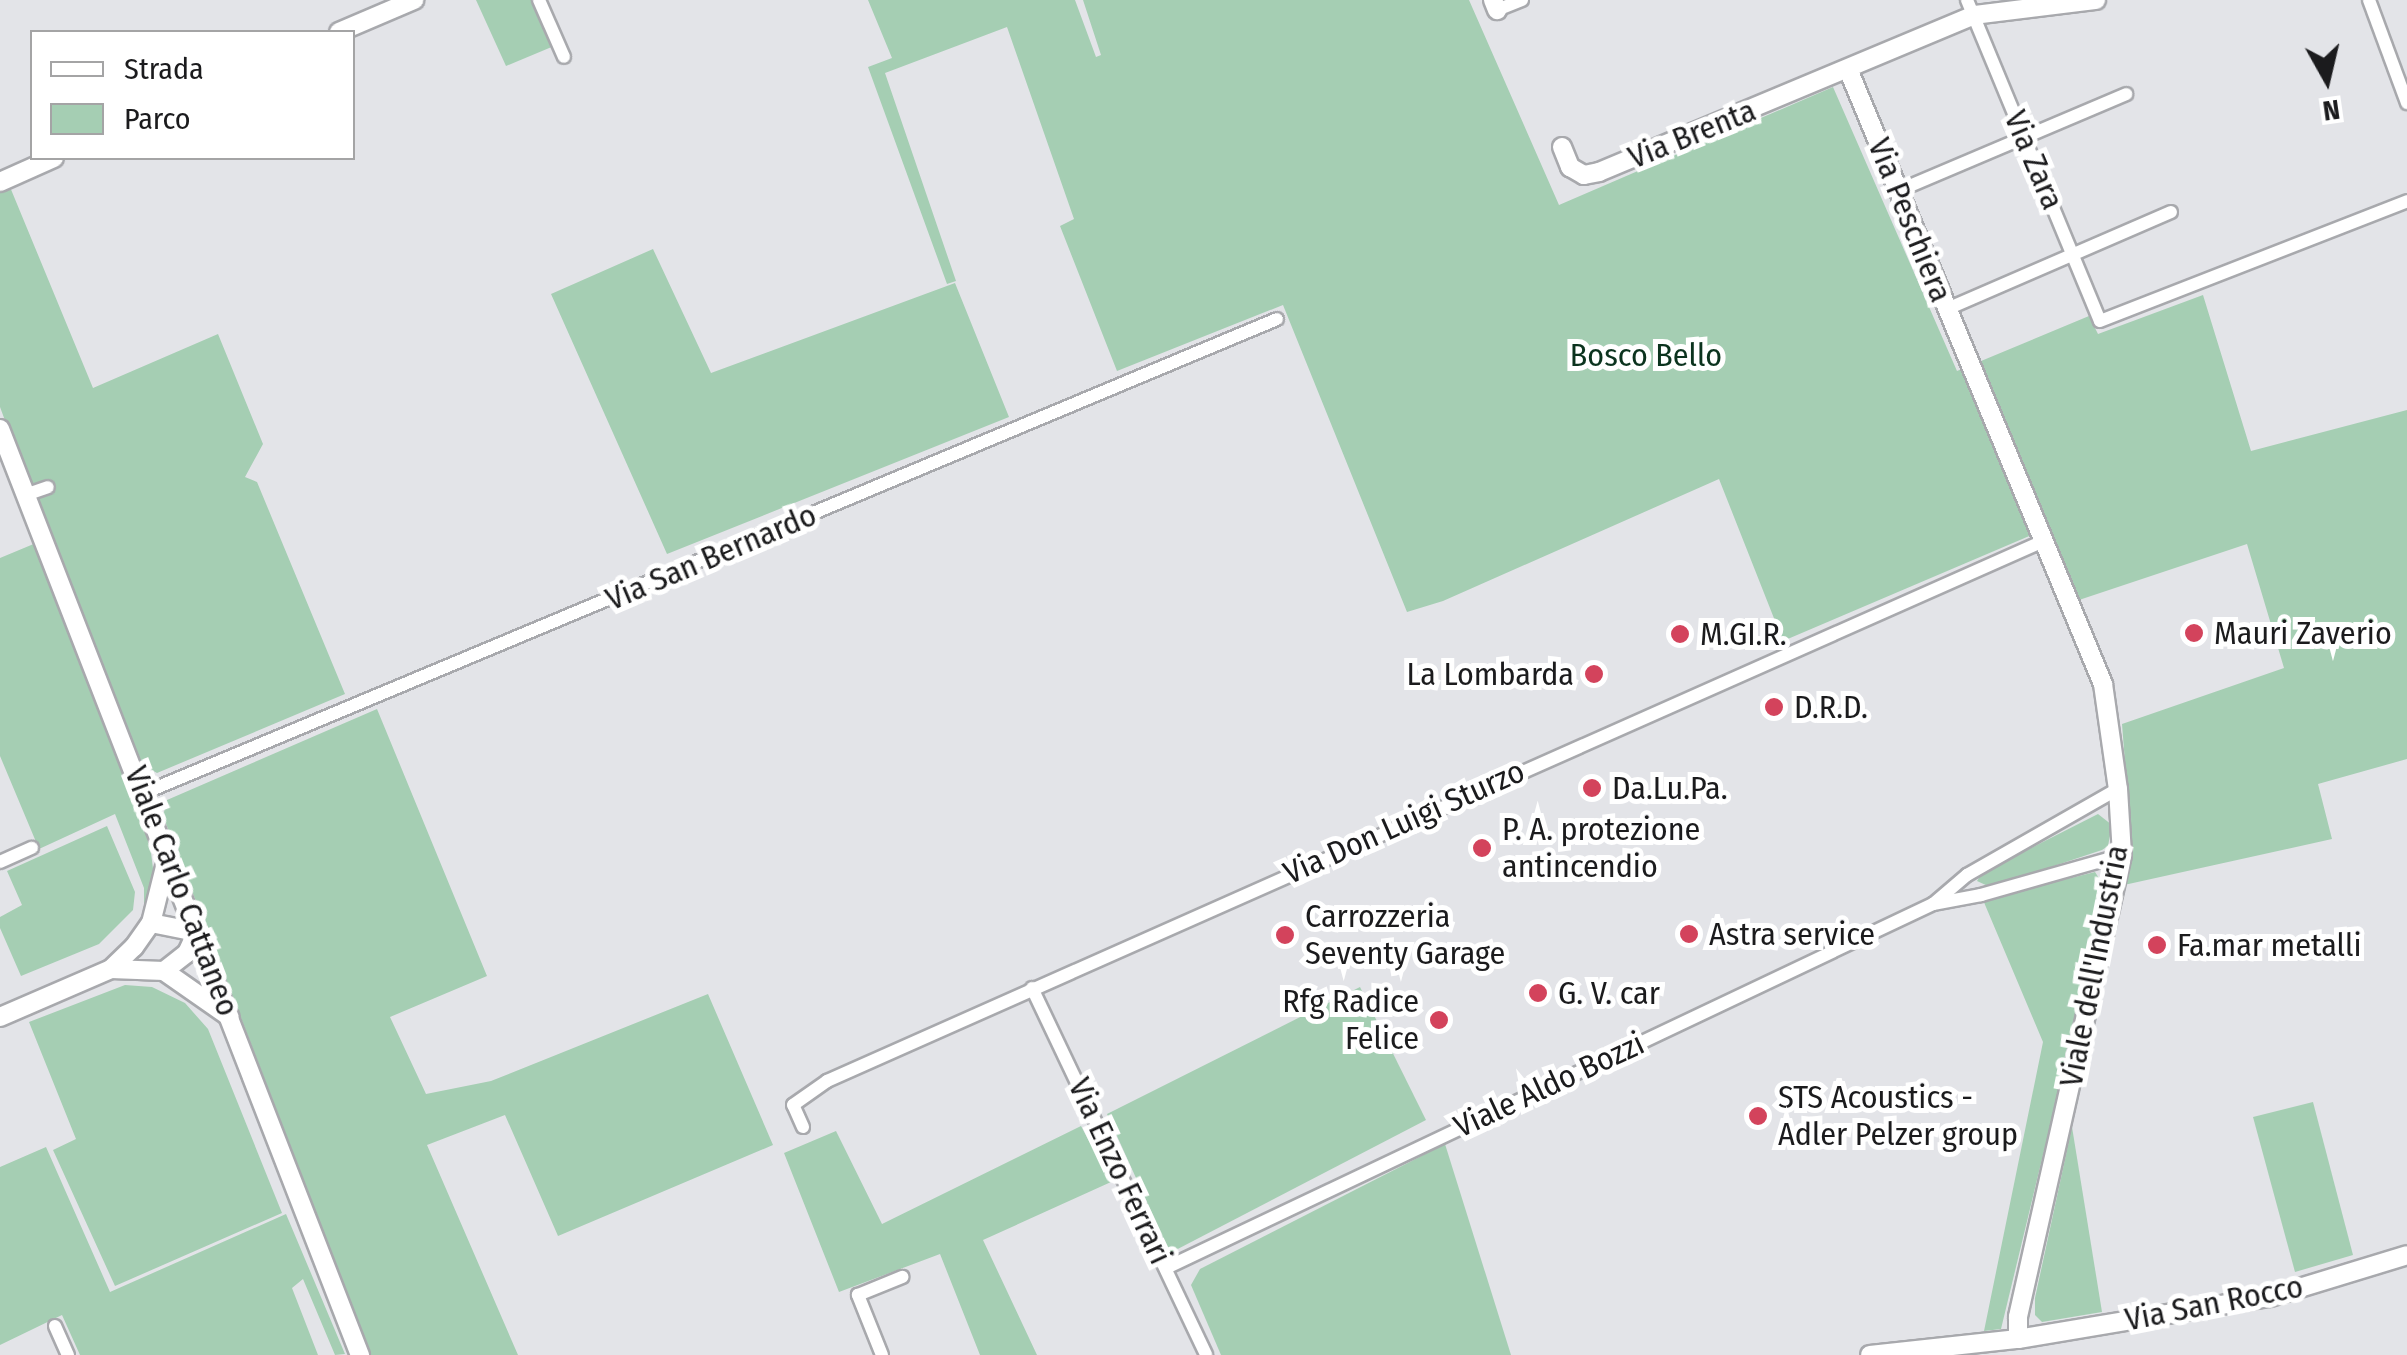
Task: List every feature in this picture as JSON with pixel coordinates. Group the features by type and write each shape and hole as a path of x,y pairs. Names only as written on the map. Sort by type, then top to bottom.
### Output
{"street":[{"path":"344,30 414,0"},
{"path":"539,0 564,57"},
{"path":"1495,5 1522,0"},
{"path":"1841,73 1970,8 2096,0"},
{"path":"2369,0 2407,103"},
{"name":"Via Zara","path":"1970,8 2100,322 2407,201"},
{"name":"Via Brenta","path":"1562,147 1570,167 1584,174 1599,172 1841,73"},
{"name":"Via Peschiera","path":"1841,73 1898,191 2043,540"},
{"path":"1898,191 2126,94"},
{"path":"0,182 50,160"},
{"path":"1947,309 2171,212"},
{"name":"Via San Bernardo","path":"144,793 1277,318"},
{"name":"Viale Carlo Cattaneo","path":"0,428 360,1355"},
{"path":"25,496 48,487"},
{"name":"Viale dell'Industria","path":"2018,1339 2018,1316 2122,855 2118,789 2103,684 2043,540"},
{"name":"Via Don Luigi Sturzo","path":"803,1127 793,1105 827,1081 2043,540"},
{"name":"Viale Aldo Bozzi","path":"1166,1268 1933,904 1968,875 2118,789"},
{"path":"0,862 32,848"},
{"path":"111,969 151,923 168,855"},
{"name":"Viale Aldo Bozzi","path":"1933,904 1981,895 2122,855"},
{"path":"151,923 198,932 187,953 164,971"},
{"path":"0,1017 111,969 164,971 231,1017"},
{"name":"Via Enzo Ferrari","path":"1032,988 1206,1355"},
{"name":"Via San Rocco","path":"1870,1355 2018,1339 2270,1297 2407,1255"},
{"path":"882,1355 858,1295 902,1277"},
{"path":"55,1326 68,1355"}],"green space":[{"path":"476,0 533,0 554,46 506,66"},
{"name":"Bosco Bello","path":"868,0 1075,0 1096,57 1101,55 1083,0 1469,0 1559,205 1833,87 1957,371 2089,316 2098,334 2203,295 2251,451 2407,410 2407,759 2318,784 2332,839 2124,885 2131,839 2122,724 2284,668 2247,544 2079,600 2046,529 1783,641 1719,479 1443,601 1407,612 1283,305 1117,371 1060,226 1074,219 1007,27 885,73 956,281 947,284 868,67 892,58"},
{"path":"10,187 93,388 218,334 263,444 245,477 257,482 345,694 157,773 140,763 35,499 49,493 30,488 0,407 0,193"},
{"path":"653,249 711,373 955,283 1009,417 667,554 551,294"},
{"path":"36,543 148,830 154,876 144,914 144,888 115,814 39,849 0,756 0,558"},
{"path":"377,709 487,976 390,1017 426,1094 491,1081 708,994 773,1145 558,1236 505,1115 427,1145 518,1355 371,1355 163,816 167,800"},
{"path":"2098,814 2112,825 2108,846 2102,850 1990,887 1977,881 1982,873"},
{"path":"107,826 135,892 133,910 99,944 21,976 0,928 0,917 22,905 7,871"},
{"path":"2095,872 2104,886 2098,927 2001,1329 1984,1331 2043,1042 1983,900"},
{"path":"125,985 152,987 185,1003 208,1029 282,1213 115,1286 53,1150 76,1139 29,1022"},
{"path":"1360,987 1426,1120 1170,1253 1107,1114"},
{"path":"2313,1102 2353,1255 2295,1272 2253,1117"},
{"path":"1081,1126 1111,1182 983,1240 1037,1355 980,1355 940,1254 839,1292 784,1153 836,1131 882,1224"},
{"path":"2072,1127 2102,1312 2042,1322 2035,1315 2035,1298"},
{"path":"1445,1144 1511,1355 1221,1355 1191,1285 1200,1269"},
{"path":"46,1147 110,1292 286,1214 345,1354 335,1355 303,1279 292,1288 318,1355 80,1355 62,1315 0,1345 0,1167"}],"place":[{"name":"Mauri Zaverio","path":"2194,633"},
{"name":"M.GI.R.","path":"1680,634"},
{"name":"La Lombarda","path":"1594,674"},
{"name":"D.R.D.","path":"1774,707"},
{"name":"Da.Lu.Pa.","path":"1592,788"},
{"name":"P. A. protezione antincendio","path":"1482,848"},
{"name":"Astra service","path":"1689,934"},
{"name":"Carrozzeria Seventy Garage","path":"1285,935"},
{"name":"Fa.mar metalli","path":"2157,945"},
{"name":"G. V. car","path":"1538,993"},
{"name":"Rfg Radice Felice","path":"1439,1020"},
{"name":"STS Acoustics - Adler Pelzer group","path":"1758,1116"}]}
